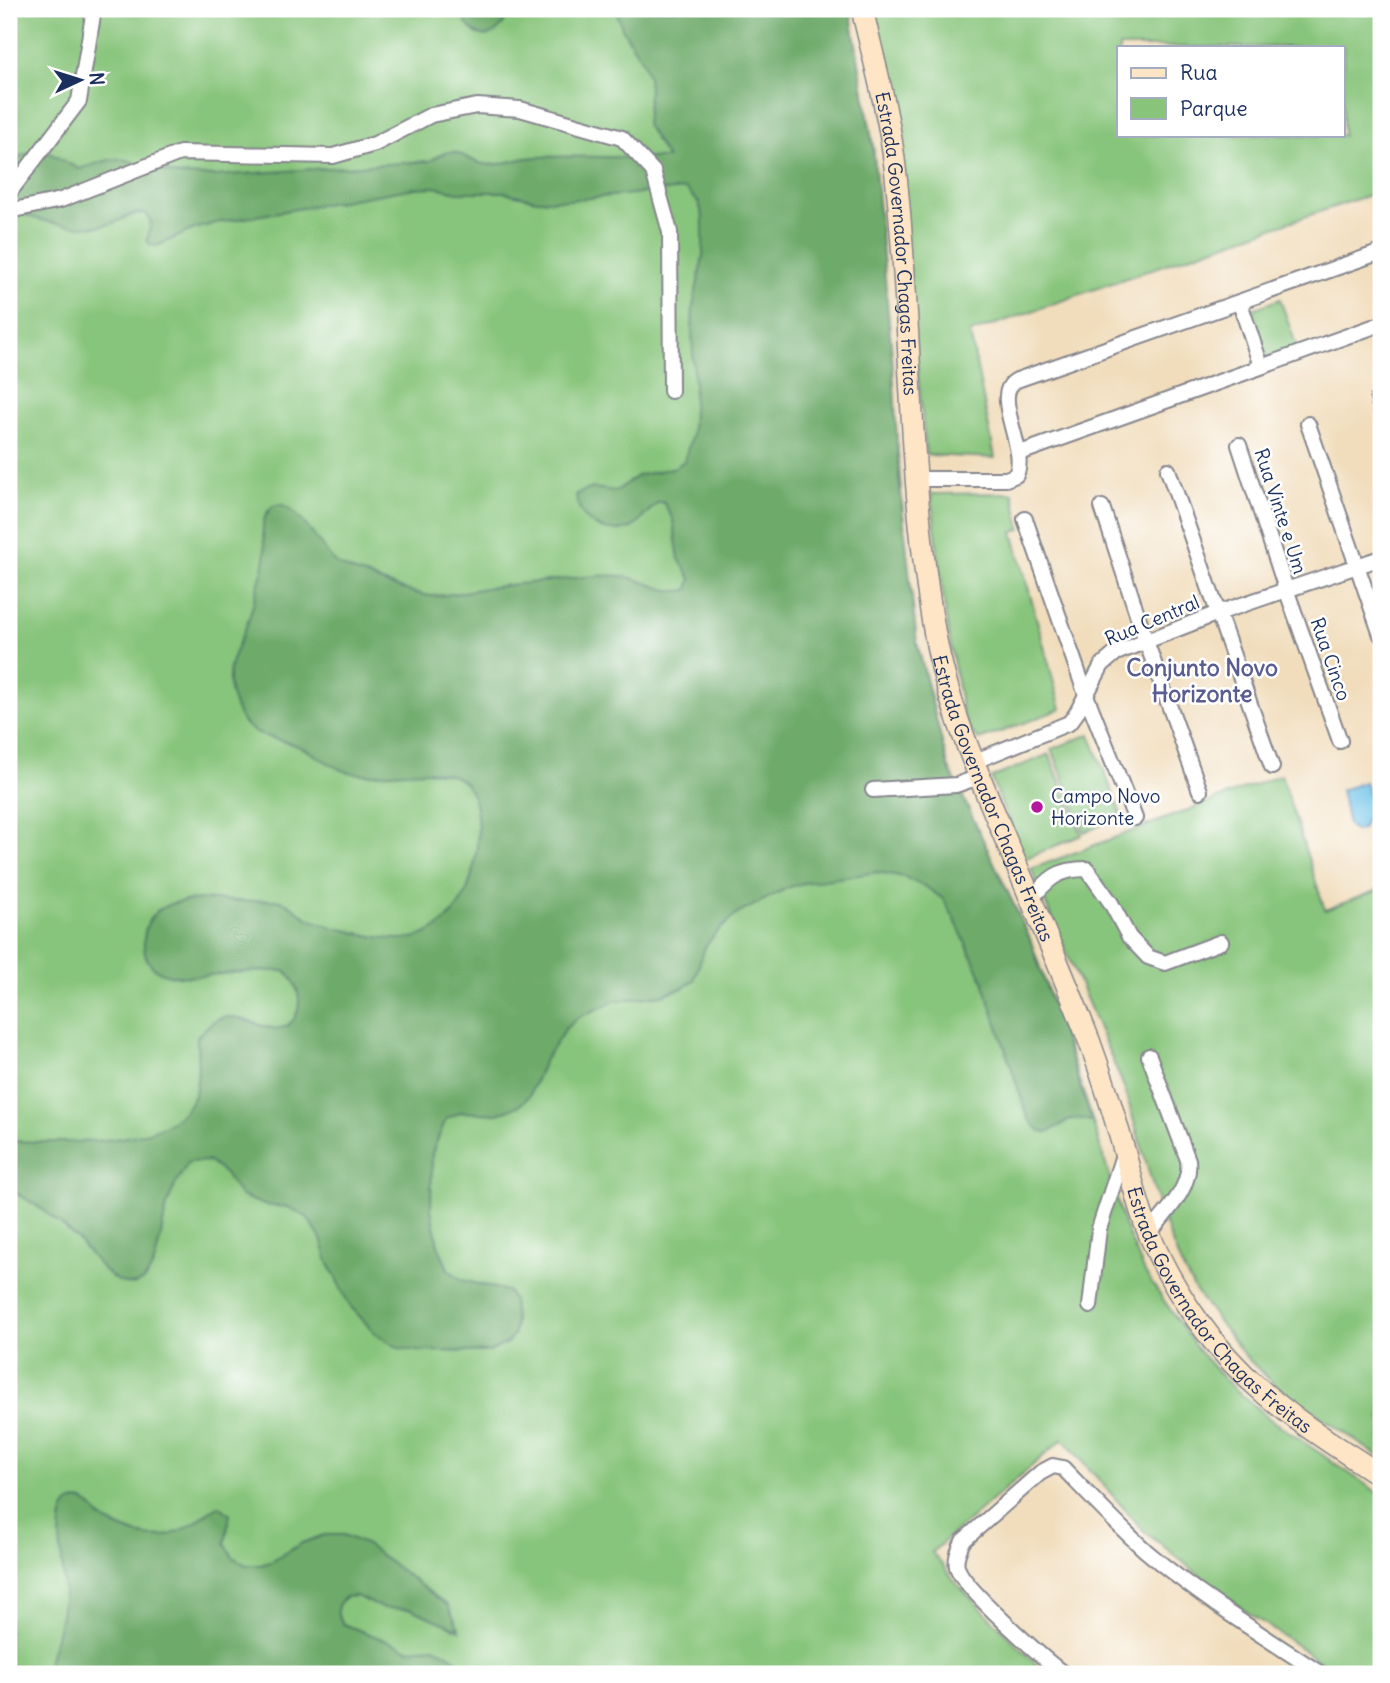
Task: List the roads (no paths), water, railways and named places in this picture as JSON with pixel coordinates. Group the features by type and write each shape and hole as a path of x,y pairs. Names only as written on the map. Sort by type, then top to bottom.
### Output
{"main road":[{"name":"Estrada Governador Chagas Freitas","path":"862,9 895,168 916,479 935,636 955,718 1088,1038 1149,1234 1187,1305 1212,1341 1260,1390 1290,1414 1381,1476"}],"street":[{"path":"9,194 79,101 94,9"},
{"path":"9,211 61,200 180,153 333,156 375,144 431,115 477,106 520,108 622,138 653,171 670,232 671,391"},
{"path":"916,479 1006,479 1018,472 1020,453 1007,406 1007,390 1011,383 1381,252"},
{"path":"1240,303 1261,366"},
{"path":"1020,453 1381,324"},
{"path":"1308,424 1381,635"},
{"name":"Rua Vinte e Um","path":"1239,445 1286,589"},
{"path":"1168,470 1272,767"},
{"path":"1102,507 1146,641 1200,791"},
{"path":"1025,519 1086,695 1135,818"},
{"name":"Rua Central","path":"873,790 956,785 976,770 1064,726 1076,714 1102,665 1110,657 1218,613 1381,558"},
{"name":"Rua Cinco","path":"1286,589 1340,741"},
{"path":"1031,899 1046,881 1067,869 1087,869 1111,903 1129,937 1148,957 1165,963 1221,942"},
{"path":"1149,1056 1190,1171 1182,1189 1149,1234"},
{"path":"1090,1306 1099,1229 1125,1150"},
{"path":"1064,1674 1009,1626 964,1579 957,1567 957,1555 963,1541 1040,1472 1053,1466 1063,1468 1147,1551 1246,1625 1321,1674"}],"water":[{"path":"1365,782 1377,823 1373,824 1371,818 1367,818 1362,829 1355,831 1348,825 1341,790"}],"place":[{"name":"Campo Novo Horizonte","path":"1037,807"}],"district":[{"name":"Conjunto Novo Horizonte","path":"1202,680"}]}
